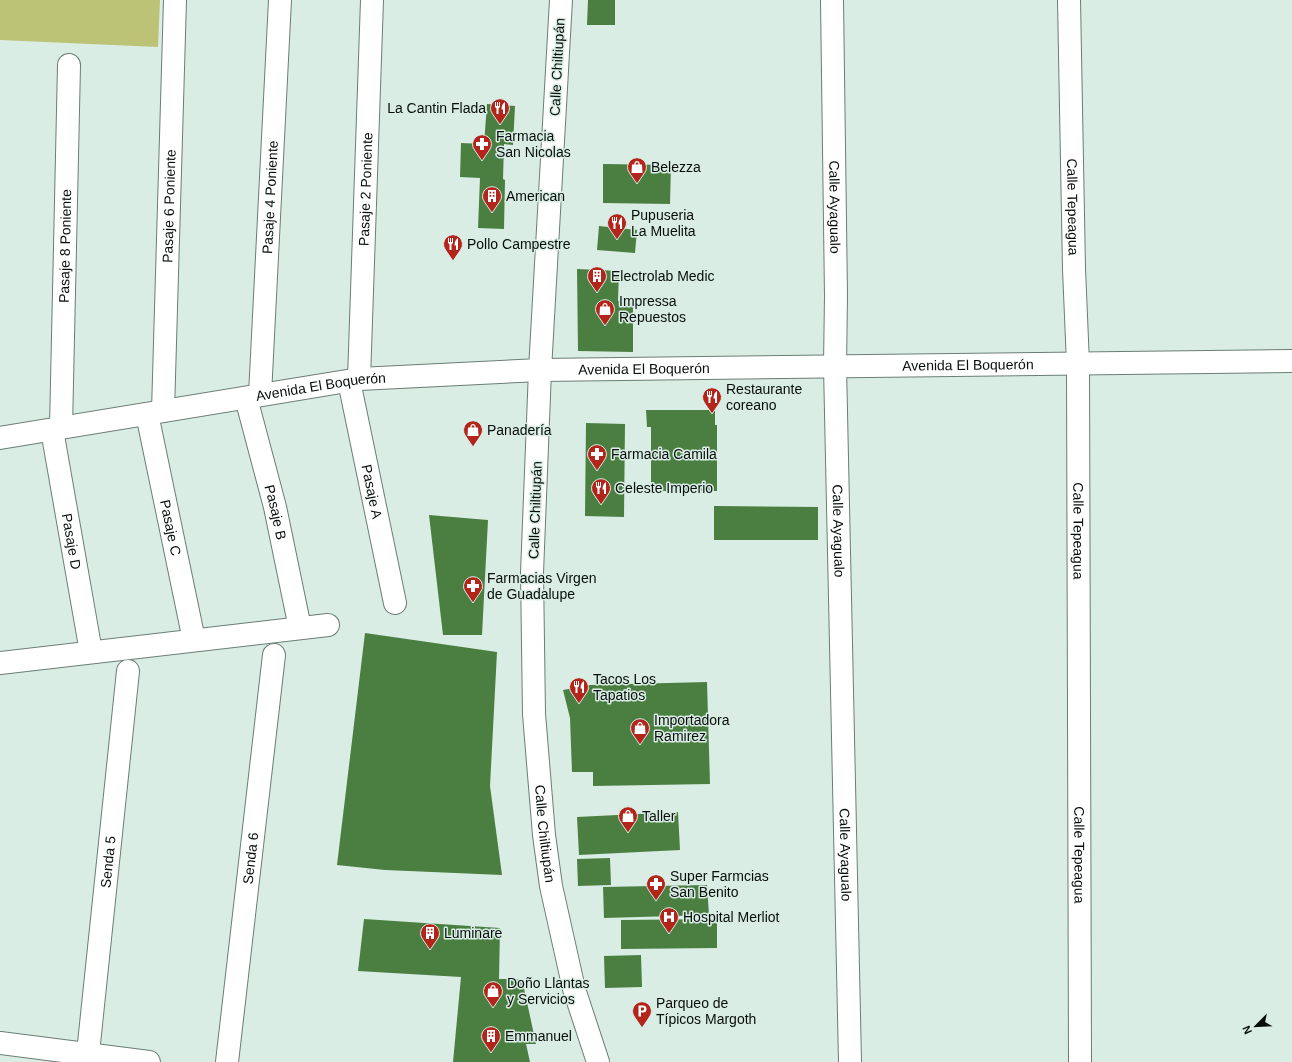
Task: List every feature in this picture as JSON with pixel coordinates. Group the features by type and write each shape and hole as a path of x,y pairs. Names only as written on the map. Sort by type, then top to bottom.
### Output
{"street":[{"name":"Pasaje 6 Poniente","path":"155,413 175,0"},
{"name":"Pasaje 4 Poniente","path":"253,397 280,0"},
{"name":"Pasaje 2 Poniente","path":"354,380 372,0"},
{"name":"Calle Chiltiupán","path":"561,0 540,370 532,573 534,714 543,828 551,886 574,989 598,1062"},
{"name":"Calle Ayagualo","path":"832,0 836,296 835,366 850,1062"},
{"name":"Calle Tepeagua","path":"1069,0 1074,269 1078,364 1080,1062"},
{"name":"Pasaje 8 Poniente","path":"57,429 69,64"},
{"name":"Avenida El Boquerón","path":"0,438 354,380 540,370 1292,361"},
{"name":"Pasaje A","path":"354,380 395,603"},
{"name":"Pasaje B","path":"253,397 300,628"},
{"name":"Pasaje C","path":"155,413 194,640"},
{"name":"Pasaje D","path":"57,429 91,652"},
{"path":"0,663 328,625"},
{"name":"Senda 6","path":"227,1062 274,655"},
{"name":"Senda 5","path":"88,1053 128,671"},
{"path":"0,1042 34,1055 88,1053 149,1062"}],"green space":[{"path":"0,0 160,0 158,47 0,40"}],"building":[{"path":"588,0 615,0 615,25 587,25"},
{"path":"487,104 515,106 513,145 504,144 504,229 478,228 480,178 460,177 461,143 484,144"},
{"name":"Belezza","path":"603,164 671,165 670,204 603,203"},
{"name":"Pupuseria La Muelita","path":"599,226 637,230 635,253 597,250"},
{"name":"Impressa Repuestos","path":"577,269 619,271 618,301 633,302 633,352 578,351"},
{"path":"646,410 715,410 715,425 717,425 717,491 651,491 651,427 647,427"},
{"path":"586,423 625,424 624,517 585,516"},
{"path":"714,506 818,507 818,540 714,540"},
{"path":"429,515 488,520 482,635 443,635"},
{"path":"365,633 497,652 490,786 502,875 385,870 337,865"},
{"name":"Importadora Ramirez","path":"707,682 710,784 593,786 593,772 572,772 570,718 563,690 590,685"},
{"name":"Taller","path":"678,812 680,850 579,855 577,817"},
{"path":"610,858 611,885 578,886 577,859"},
{"name":"Super Farmcias San Benito","path":"707,885 709,915 604,918 603,887"},
{"path":"364,919 500,928 499,979 522,979 536,1044 526,1044 530,1062 453,1062 461,977 358,971"},
{"name":"Hospital Merliot","path":"717,919 717,948 621,949 621,920"},
{"name":"Doño Llantas y Servicios","path":"641,955 642,987 605,988 604,956"}],"place":[{"name":"La Cantin Flada","path":"500,125"},
{"name":"Farmacia San Nicolas","path":"482,161"},
{"name":"Belezza","path":"637,184"},
{"name":"American","path":"492,213"},
{"name":"Pupuseria La Muelita","path":"617,240"},
{"name":"Pollo Campestre","path":"453,261"},
{"name":"Electrolab Medic","path":"597,293"},
{"name":"Impressa Repuestos","path":"605,326"},
{"name":"Restaurante coreano","path":"712,414"},
{"name":"Panadería","path":"473,447"},
{"name":"Farmacia Camila","path":"597,471"},
{"name":"Celeste Imperio","path":"601,505"},
{"name":"Farmacias Virgen de Guadalupe","path":"473,603"},
{"name":"Tacos Los Tapatios","path":"579,704"},
{"name":"Importadora Ramirez","path":"640,745"},
{"name":"Taller","path":"628,833"},
{"name":"Super Farmcias San Benito","path":"656,901"},
{"name":"Hospital Merliot","path":"669,934"},
{"name":"Luminare","path":"430,950"},
{"name":"Doño Llantas y Servicios","path":"493,1008"},
{"name":"Parqueo de Típicos Margoth","path":"642,1028"},
{"name":"Emmanuel","path":"491,1053"}]}
